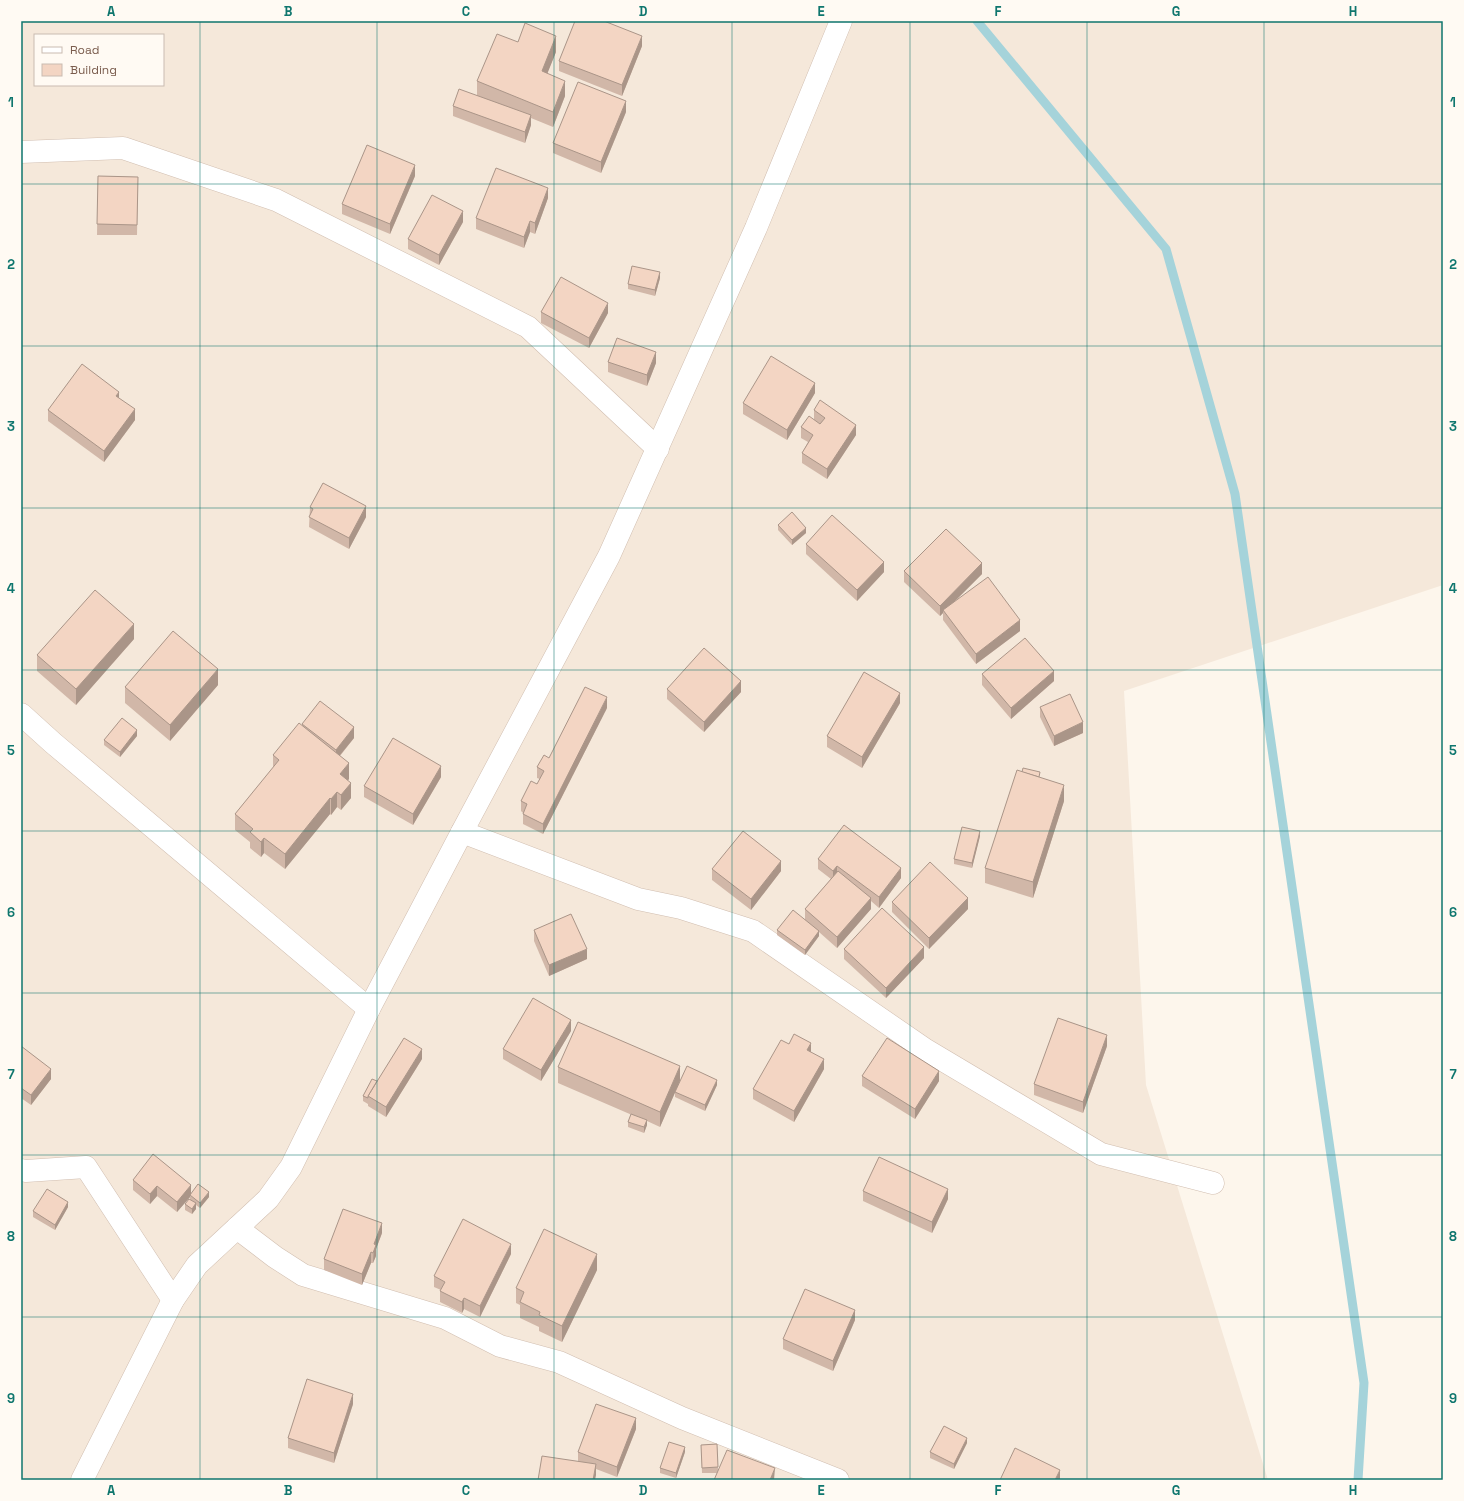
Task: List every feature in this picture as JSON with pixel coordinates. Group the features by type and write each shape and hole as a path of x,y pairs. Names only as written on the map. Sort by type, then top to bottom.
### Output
{"street":[{"path":"82,1480 173,1300 197,1265 268,1199 291,1167 369,1009 609,556 756,228 841,21"},
{"path":"21,152 123,148 276,200 528,327 658,448"},
{"path":"21,714 66,754 369,1009"},
{"path":"462,832 638,899 681,908 753,931 926,1050 1100,1154 1213,1183"},
{"path":"21,1170 86,1167 173,1300"},
{"path":"237,1228 275,1257 302,1275 445,1318 500,1346 559,1362 682,1418 838,1480"}],"shaded area":[{"path":"21,21 1443,21 1443,585 1124,691 1146,1085 1268,1480 21,1480"}],"building":[{"path":"575,21 604,21 642,36 622,85 559,61"},
{"path":"525,23 556,36 542,71 565,81 553,112 477,81 497,34 518,42"},
{"path":"578,82 626,101 601,162 553,143"},
{"path":"459,89 531,115 525,132 453,106"},
{"path":"367,145 415,165 390,224 342,204"},
{"path":"496,168 548,188 535,223 530,221 524,237 476,218"},
{"path":"98,176 138,177 137,225 97,224"},
{"path":"432,195 463,211 439,255 408,239"},
{"path":"632,266 660,272 655,290 628,284"},
{"path":"561,277 608,303 589,338 541,312"},
{"path":"617,338 656,352 647,375 608,362"},
{"path":"771,356 815,383 787,430 743,403"},
{"path":"82,364 119,392 116,396 135,409 104,451 48,410"},
{"path":"820,400 856,425 827,469 802,453 813,435 801,427 809,416 820,424 825,418 814,410"},
{"path":"323,483 366,506 349,538 309,517 313,509 310,507"},
{"path":"792,512 806,528 792,540 778,525"},
{"path":"832,515 884,562 857,590 806,544"},
{"path":"946,529 982,563 940,606 904,571"},
{"path":"988,577 1020,620 976,654 943,610"},
{"path":"95,590 134,624 76,689 37,655"},
{"path":"173,631 218,669 170,725 125,687"},
{"path":"1025,638 1054,671 1011,708 982,674"},
{"path":"704,648 741,681 704,722 667,689"},
{"path":"864,672 900,693 862,757 827,736"},
{"path":"585,687 607,697 543,824 523,814 527,804 521,801 531,781 537,784 544,771 537,767 544,755 549,758"},
{"path":"1070,694 1083,722 1054,736 1040,707"},
{"path":"320,701 354,727 336,750 302,724"},
{"path":"122,718 137,730 120,752 104,740"},
{"path":"299,723 349,763 340,774 351,783 341,795 337,792 331,799 330,798 285,854 264,838 261,842 250,832 253,829 235,814 279,760 273,755"},
{"path":"393,738 441,766 413,814 364,786"},
{"path":"1023,768 1040,772 1039,777 1022,772"},
{"path":"1017,770 1064,785 1033,882 985,868"},
{"path":"844,825 901,868 879,897 837,866 833,871 818,859"},
{"path":"962,827 980,831 972,863 954,859"},
{"path":"743,831 781,861 751,899 712,869"},
{"path":"930,862 968,898 929,938 892,902"},
{"path":"838,871 871,898 837,937 805,909"},
{"path":"882,908 924,947 886,988 844,949"},
{"path":"793,910 819,931 805,950 777,930"},
{"path":"571,914 587,949 549,965 534,930"},
{"path":"533,998 571,1020 541,1070 503,1049"},
{"path":"1058,1018 1107,1035 1083,1102 1034,1084"},
{"path":"578,1022 680,1066 660,1112 558,1067"},
{"path":"794,1034 811,1043 807,1050 824,1059 794,1111 753,1089 781,1040 789,1044"},
{"path":"404,1038 422,1049 386,1107 368,1096"},
{"path":"887,1038 939,1071 915,1109 862,1076"},
{"path":"21,1046 51,1069 31,1095 21,1088"},
{"path":"687,1066 717,1080 705,1105 675,1092"},
{"path":"372,1079 377,1081 368,1098 363,1096"},
{"path":"631,1114 647,1120 644,1127 628,1122"},
{"path":"153,1154 191,1185 177,1202 157,1186 150,1194 133,1180"},
{"path":"879,1157 948,1189 932,1222 863,1191"},
{"path":"198,1184 209,1192 200,1203 190,1195"},
{"path":"47,1189 68,1202 55,1225 33,1211"},
{"path":"189,1199 196,1203 192,1209 185,1204"},
{"path":"343,1209 382,1223 374,1244 376,1245 373,1253 371,1252 362,1274 324,1259"},
{"path":"463,1219 511,1244 480,1306 464,1298 462,1302 440,1291 445,1282 434,1276"},
{"path":"544,1229 597,1254 562,1326 539,1315 540,1312 520,1302 524,1292 516,1288"},
{"path":"805,1289 855,1310 833,1361 783,1339"},
{"path":"307,1379 353,1394 334,1453 288,1438"},
{"path":"596,1404 636,1418 617,1467 578,1452"},
{"path":"944,1426 967,1438 954,1464 930,1452"},
{"path":"669,1442 685,1447 676,1473 660,1468"},
{"path":"717,1444 718,1467 702,1468 701,1445"},
{"path":"1015,1448 1060,1470 1055,1480 1000,1480"},
{"path":"727,1450 775,1468 770,1480 714,1480"},
{"path":"542,1456 596,1464 593,1480 538,1480"}],"waterway":[{"path":"977,21 1166,249 1235,494 1364,1383 1358,1480"}]}
